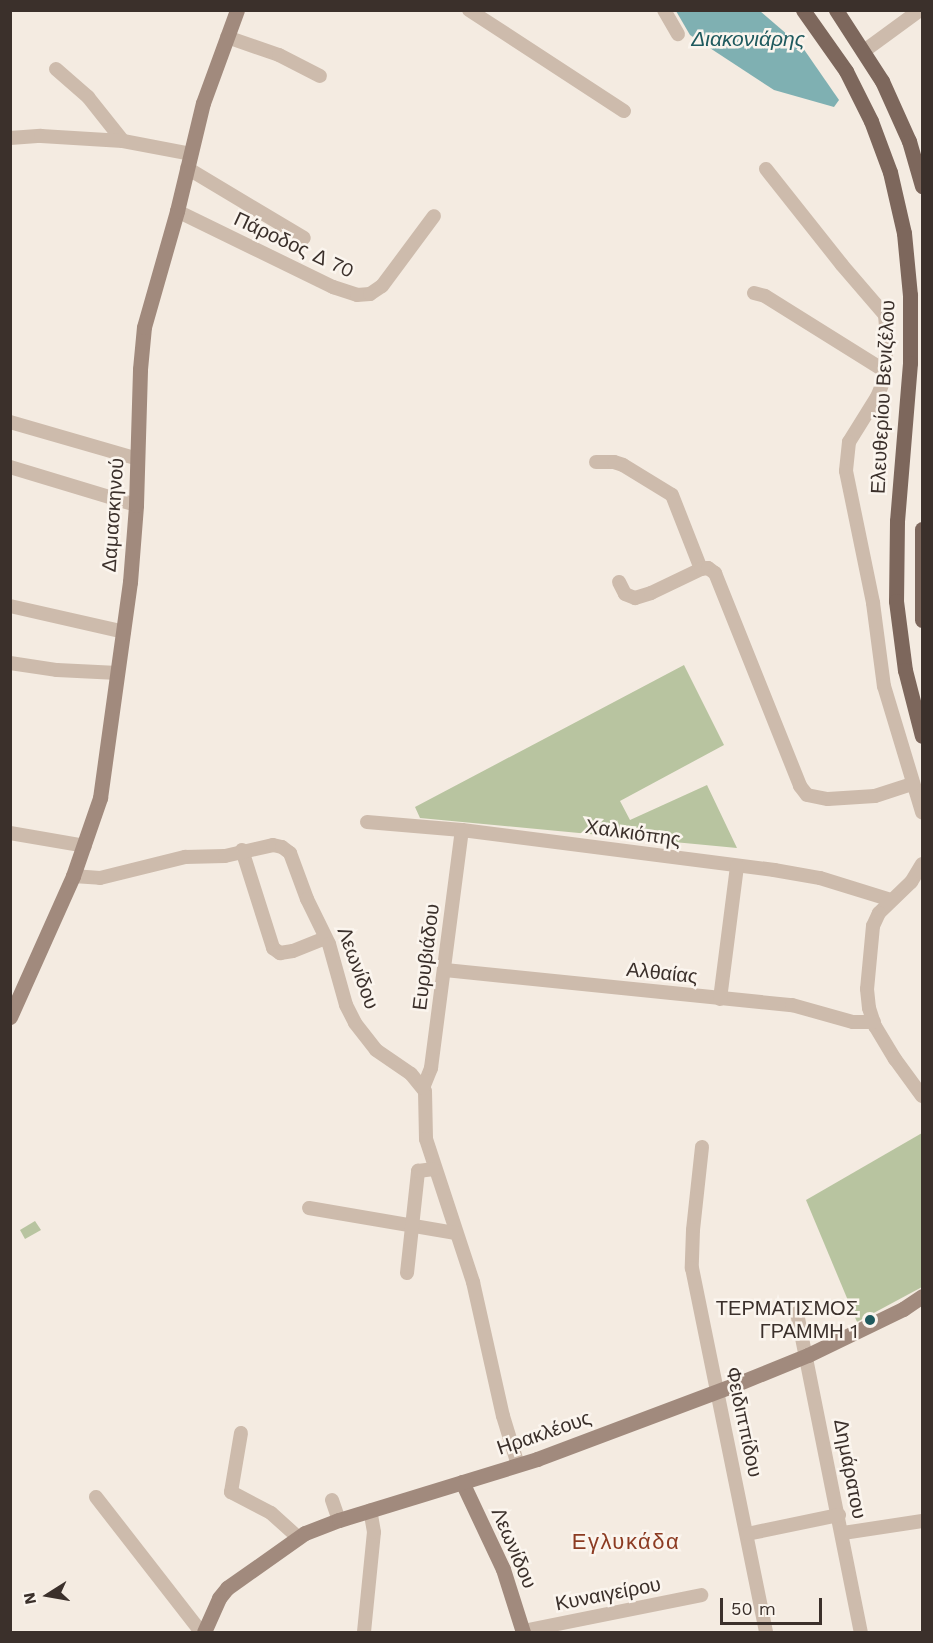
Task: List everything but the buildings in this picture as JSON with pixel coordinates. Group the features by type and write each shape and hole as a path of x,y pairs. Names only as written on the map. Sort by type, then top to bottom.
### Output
{"main road":[{"name":"Δαμασκηνού","path":"10,1017 73,876 100,798 124,632 136,505 142,342 203,103 237,10"},
{"name":"Ελευθερίου Βενιζέλου","path":"803,10 846,71 871,121 890,172 904,233 910,295 910,363 897,521 896,601 905,670 922,736"},
{"path":"836,10 864,51 909,141 922,186"},
{"path":"922,530 922,620"},
{"name":"Ηρακλέους","path":"203,1632 218,1600 227,1588 298,1537 339,1520 518,1465 718,1391 808,1355 903,1310 922,1296"},
{"name":"Λεωνίδου","path":"462,1482 503,1569 523,1632"}],"street":[{"path":"469,10 624,111"},
{"path":"664,10 678,34"},
{"path":"864,51 920,10"},
{"path":"226,37 279,55 320,76"},
{"path":"56,69 88,98 123,141"},
{"path":"10,138 41,136 123,141 189,161 304,238"},
{"path":"766,169 842,266 884,310 887,336 885,370 877,397 849,442 846,471 873,603 884,686 922,812"},
{"name":"Πάροδος Δ 70","path":"177,211 333,287 357,295 370,294 381,286 434,216"},
{"path":"754,293 765,296 885,370"},
{"path":"10,423 138,459"},
{"path":"596,462 614,462 623,465 672,495 701,569"},
{"path":"10,466 136,505"},
{"path":"620,582 627,596 639,597 701,569 712,570 721,583 805,793 821,798 843,799 875,796 913,784"},
{"path":"10,606 124,632"},
{"path":"10,663 57,670 118,673"},
{"name":"Χαλκιόπης","path":"367,822 462,830 820,878 891,900"},
{"name":"Ευρυβιάδου","path":"423,1088 431,1068 462,830"},
{"path":"10,833 84,846"},
{"name":"Λεωνίδου","path":"73,876 100,878 185,856 222,856 276,845 290,853 307,899 326,938 346,1005 360,1030 376,1050 411,1074 423,1088"},
{"path":"243,850 273,948 280,953 293,951 326,938"},
{"path":"922,864 911,882 879,913 873,926 867,989 874,1023 889,1050 922,1096"},
{"path":"720,999 737,866"},
{"name":"Αλθαίας","path":"445,970 806,1008 853,1022 874,1023"},
{"path":"423,1088 424,1130 434,1169 473,1282 503,1416 518,1465"},
{"name":"Φειδιππίδου","path":"702,1147 693,1230 692,1268 766,1632"},
{"path":"407,1273 418,1170 434,1169"},
{"path":"309,1208 456,1233"},
{"name":"Δημάρατου","path":"797,1313 808,1355 861,1632"},
{"path":"241,1433 231,1492 271,1513 298,1537"},
{"path":"96,1497 203,1632"},
{"path":"332,1500 339,1520"},
{"path":"364,1632 374,1532 370,1510"},
{"path":"747,1534 839,1515"},
{"path":"843,1533 922,1521"},
{"name":"Κυναιγείρου","path":"523,1632 701,1595"}],"green space":[{"path":"684,665 724,745 620,801 630,820 707,785 737,848 420,818 415,807"},
{"path":"922,1133 922,1287 857,1322 806,1200"},
{"path":"35,1221 41,1230 25,1239 20,1230"}],"water":[{"name":"Διακονιάρης","path":"676,11 760,11 803,48 839,100 834,107 774,90 690,35"}],"place":[{"name":"ΤΕΡΜΑΤΙΣΜΟΣ ΓΡΑΜΜΗ 1","path":"870,1320"}],"district":[{"name":"Εγλυκάδα","path":"626,1542"}]}
